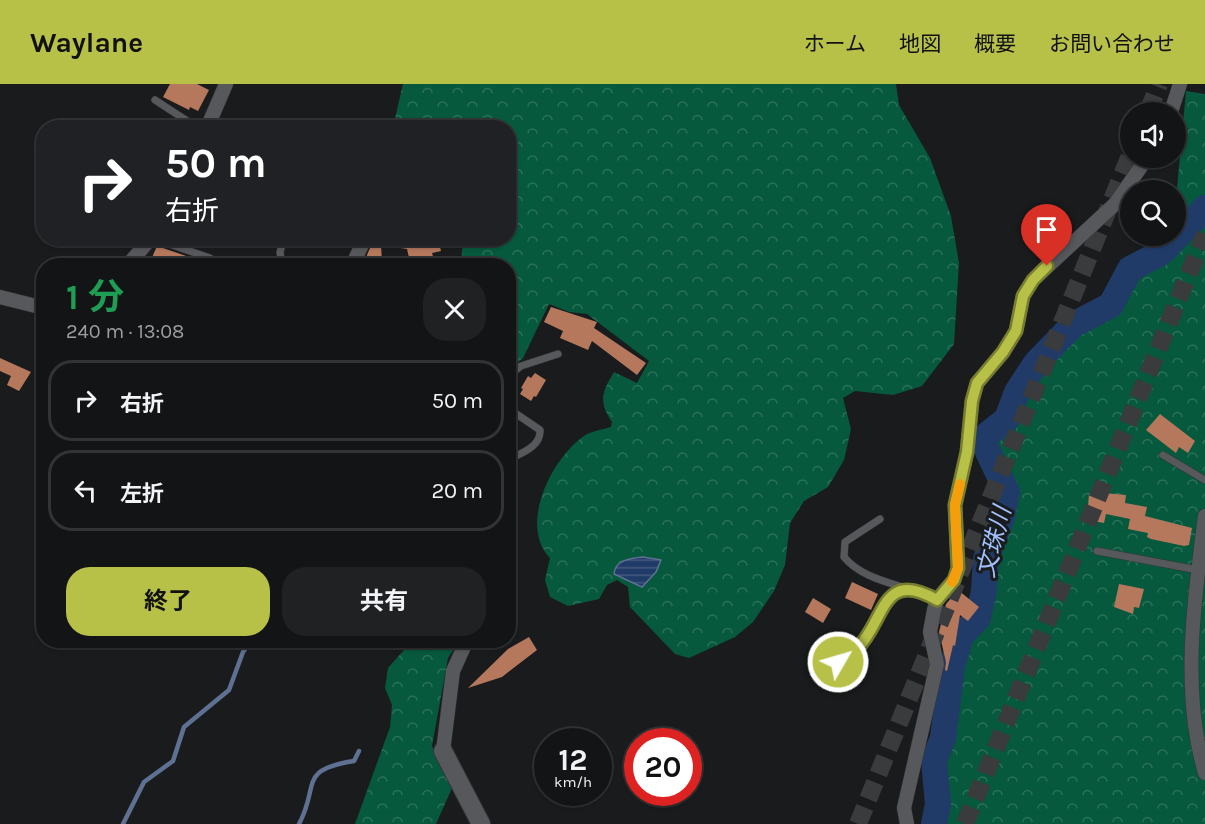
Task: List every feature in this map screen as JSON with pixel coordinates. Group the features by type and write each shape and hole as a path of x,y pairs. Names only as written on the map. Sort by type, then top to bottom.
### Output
{"street":[{"path":"210,120 226,84"},
{"path":"1174,102 1180,84"},
{"path":"907,824 904,808 937,664 930,632 937,600 954,580 958,568 955,505 967,452 972,401 977,383 1003,352 1016,331 1023,296 1033,280 1115,204 1140,168"},
{"path":"135,258 144,246"},
{"path":"0,297 36,306"},
{"path":"1205,516 1202,555 1198,570 1193,684 1198,749 1205,774"},
{"path":"463,648 453,670 443,751 481,824"}],"lane":[{"path":"155,100 186,120"},
{"path":"175,246 210,258"},
{"path":"516,370 521,366 558,354"},
{"path":"516,414 540,430 540,437 537,443 516,455"},
{"path":"1163,455 1205,480"},
{"path":"880,519 845,542 844,557 851,566 865,573 905,588 918,589 937,600"},
{"path":"1097,551 1198,570"},
{"path":"818,675 857,649 888,600 905,588"}],"green space":[{"path":"403,84 896,84 899,105 930,158 951,216 959,263 954,344 922,386 893,395 855,391 843,398 851,429 844,460 828,487 804,501 790,523 785,565 774,591 753,622 735,637 689,658 675,654 630,607 628,587 617,580 607,585 599,599 568,606 550,597 545,580 550,558 541,544 537,528 538,511 543,493 551,476 572,446 587,434 611,427 612,422 605,408 603,397 614,372 637,383 649,361 587,314 569,312 549,304 523,358 516,364 516,258 462,258 462,246 516,246 516,120 395,120"},
{"path":"1186,91 1205,94 1205,824 940,824 943,804 937,761 948,742 952,682 957,657 965,637 977,624 981,614 990,557 1005,516 1008,492 986,442 1010,419 1021,394 1040,366 1054,358 1073,329 1115,310 1134,273 1157,246 1186,246 1186,180 1178,180 1179,168 1186,168"},
{"path":"406,648 454,648 448,658 432,746 452,788 436,824 355,824 390,727 392,705 385,688 388,668"}],"water":[{"path":"643,557 661,560 656,572 642,587 614,574 620,563"}],"building":[{"path":"170,84 197,84 209,90 198,111 190,107 189,110 163,97"},
{"path":"157,246 192,258 152,258"},
{"path":"371,246 381,246 382,258 367,258"},
{"path":"388,246 440,246 441,251 432,253 434,258 409,258 407,249"},
{"path":"551,307 597,322 594,328 646,363 637,375 592,341 588,350 560,338 563,331 544,322"},
{"path":"0,358 31,372 19,391 7,385 11,376 0,371"},
{"path":"535,373 546,380 531,401 520,394 528,376 531,378"},
{"path":"1160,414 1195,441 1188,453 1179,447 1176,453 1146,430"},
{"path":"1092,492 1126,495 1125,503 1147,507 1145,516 1192,528 1189,545 1151,539 1147,537 1148,533 1128,529 1130,519 1106,514 1104,523 1087,520 1089,494"},
{"path":"852,582 878,594 871,610 845,598"},
{"path":"1119,584 1144,589 1139,608 1134,607 1133,614 1114,607"},
{"path":"958,590 979,607 968,621 960,615 955,646 953,645 947,671 939,632 946,604"},
{"path":"813,598 831,609 823,623 805,612"},
{"path":"529,637 537,650 502,677 468,688 508,649 516,648 516,644"}],"waterway":[{"name":"文珠川","path":"934,824 938,804 934,761 943,738 952,667 961,636 978,618 984,591 986,559 1002,517 1007,492 982,439 1007,419 1017,392 1036,363 1073,325 1111,305 1130,269 1161,253 1205,208"},
{"path":"123,824 144,782 173,761 184,727 229,690 246,648"},
{"path":"299,824 317,775 324,769 354,761 359,751"}],"tunnel":[{"path":"1152,102 1159,84"},
{"path":"858,824 1125,168"},
{"path":"965,824 1205,234"}],"slow traffic":[{"path":"952,582 958,568 955,505 960,484"}],"route":[{"path":"838,662 857,649 888,600 905,588 918,589 937,600 954,580 958,568 955,505 970,436 969,423 977,383 1003,352 1016,331 1023,296 1033,280 1047,266"}]}
